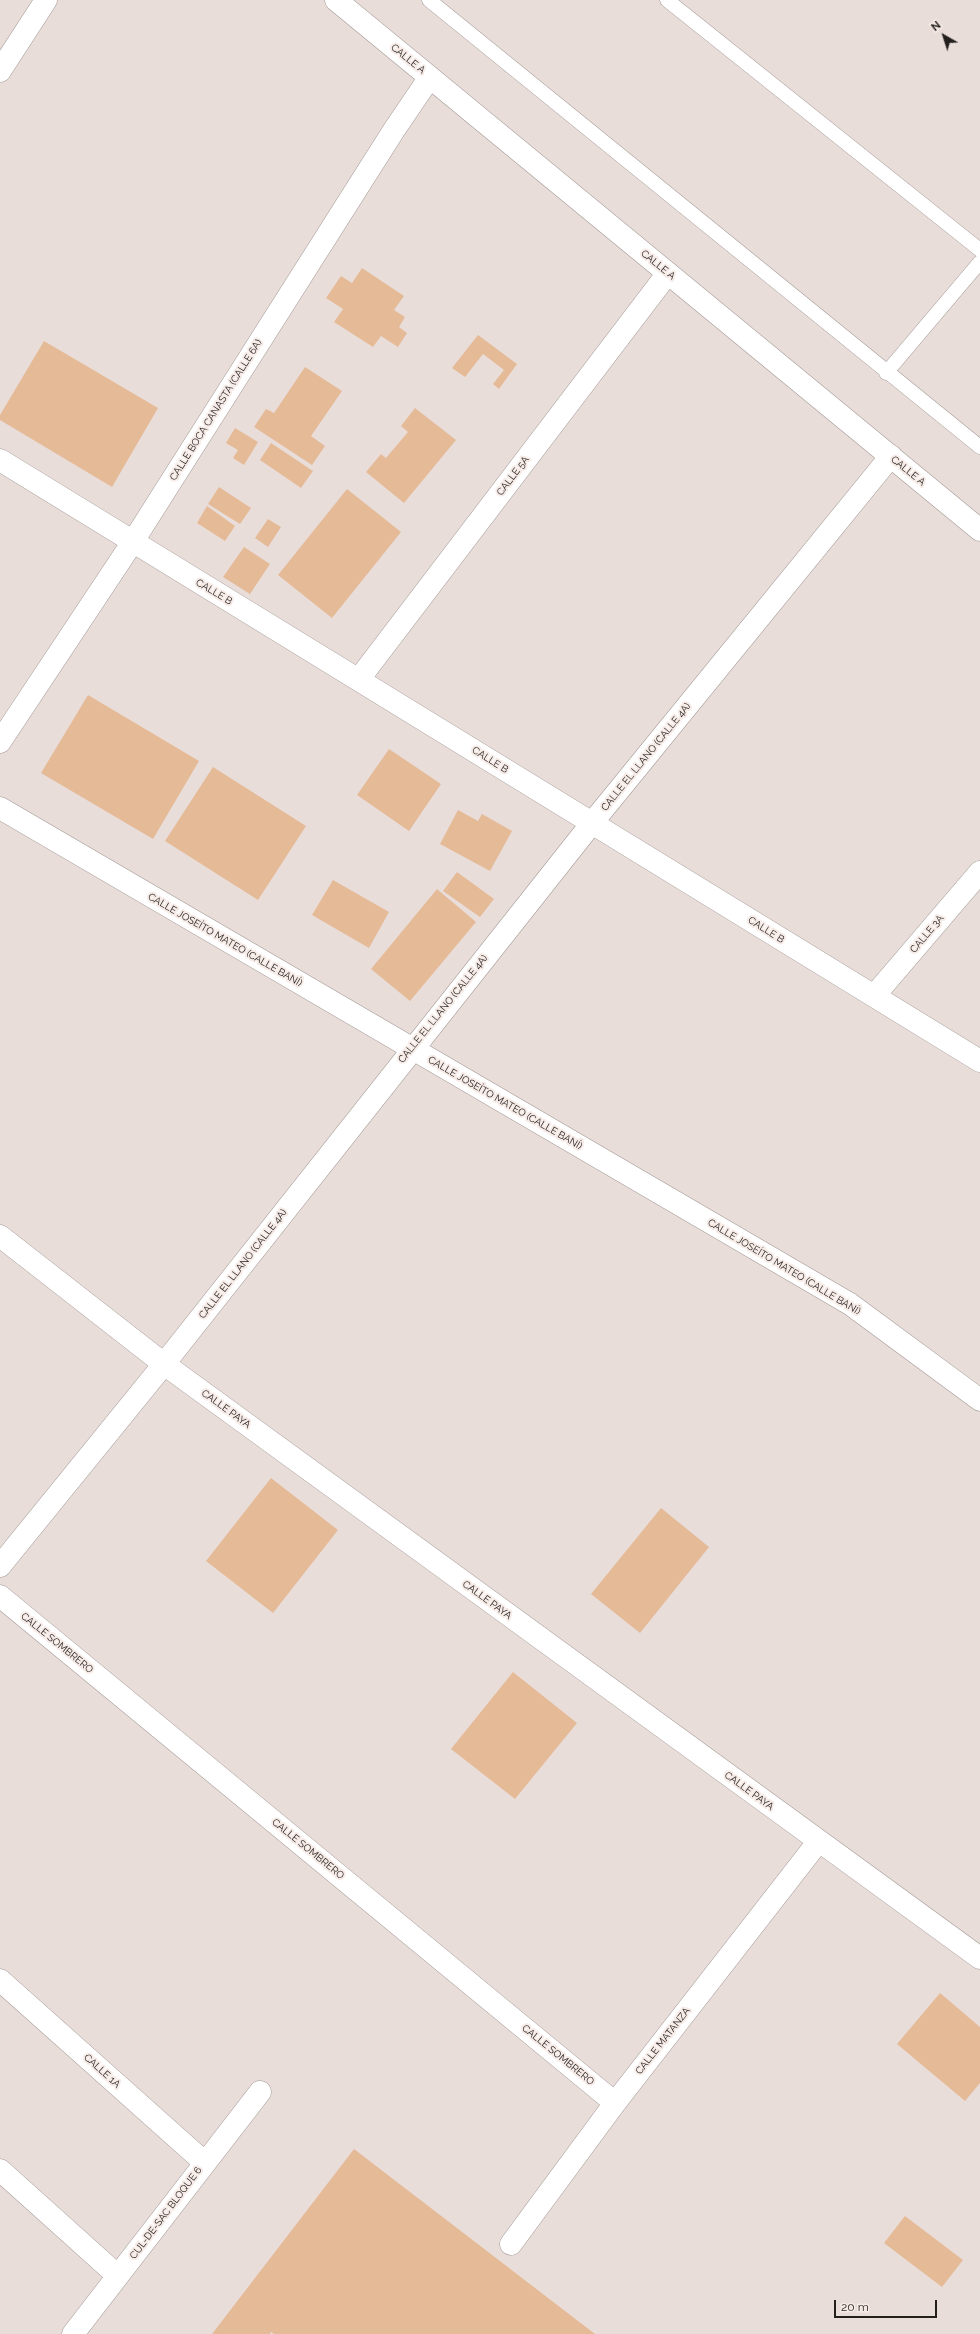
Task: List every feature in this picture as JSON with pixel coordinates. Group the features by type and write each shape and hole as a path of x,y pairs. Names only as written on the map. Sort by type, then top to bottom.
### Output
{"street":[{"path":"0,71 46,0"},
{"name":"CALLE A","path":"336,0 980,530"},
{"name":"CALLE BOCA CANASTA (CALLE 6A)","path":"0,742 132,543 394,130 430,77"},
{"name":"CALLE 5A","path":"359,679 668,273"},
{"name":"CALLE EL LLANO (CALLE 4A)","path":"0,1566 164,1364 592,823 891,456"},
{"name":"CALLE B","path":"0,460 132,543 359,679 980,1061"},
{"name":"CALLE JOSEÍTO MATEO (CALLE BANÍ)","path":"0,808 850,1304 980,1400"},
{"name":"CALLE 3A","path":"874,996 980,872"},
{"name":"CALLE PAYA","path":"0,1236 164,1364 818,1842 980,1958"},
{"name":"CALLE SOMBRERO","path":"0,1596 615,2103"},
{"name":"CALLE MATANZA","path":"511,2244 615,2103 818,1842"},
{"name":"CALLE 1A","path":"3,1990 204,2162"},
{"name":"CUL-DE-SAC BLOQUE 6","path":"72,2334 204,2162 260,2092"},
{"path":"0,2170 118,2276"}],"lane":[{"path":"429,0 886,373 980,447"},
{"path":"667,0 980,250"},
{"path":"886,373 980,262"}],"building":[{"path":"362,268 404,296 394,310 405,317 399,327 407,333 398,347 381,336 373,347 334,322 343,309 326,298 341,276 352,283"},
{"path":"478,335 517,364 499,389 493,384 504,370 483,354 465,377 452,368"},
{"path":"44,341 158,408 112,487 0,420 0,415"},
{"path":"305,367 342,391 311,436 325,446 312,465 254,427 266,409 274,413"},
{"path":"415,408 456,440 404,503 366,472 381,454 386,458 408,432 401,426"},
{"path":"235,428 258,442 244,465 233,458 238,450 226,443"},
{"path":"271,443 313,471 301,488 260,460"},
{"path":"219,487 251,508 240,524 208,504"},
{"path":"347,489 401,532 332,618 278,575"},
{"path":"207,506 235,526 225,541 197,523"},
{"path":"268,519 281,527 268,547 255,538"},
{"path":"244,547 270,564 250,594 223,577"},
{"path":"88,695 199,761 153,839 41,773"},
{"path":"389,749 441,784 409,831 357,795"},
{"path":"213,767 306,826 258,900 165,841"},
{"path":"458,810 478,821 482,814 512,831 490,871 440,844"},
{"path":"457,872 494,899 480,917 443,891"},
{"path":"333,880 389,912 369,948 312,915"},
{"path":"437,889 476,922 410,1001 371,969"},
{"path":"271,1478 338,1530 273,1613 206,1561"},
{"path":"661,1508 709,1547 640,1633 591,1594"},
{"path":"513,1672 577,1723 515,1799 451,1749"},
{"path":"940,1993 980,2027 980,2083 965,2101 897,2044"},
{"path":"354,2149 595,2334 274,2334 271,2332 270,2334 212,2334"},
{"path":"905,2216 963,2260 942,2287 884,2243"}]}
